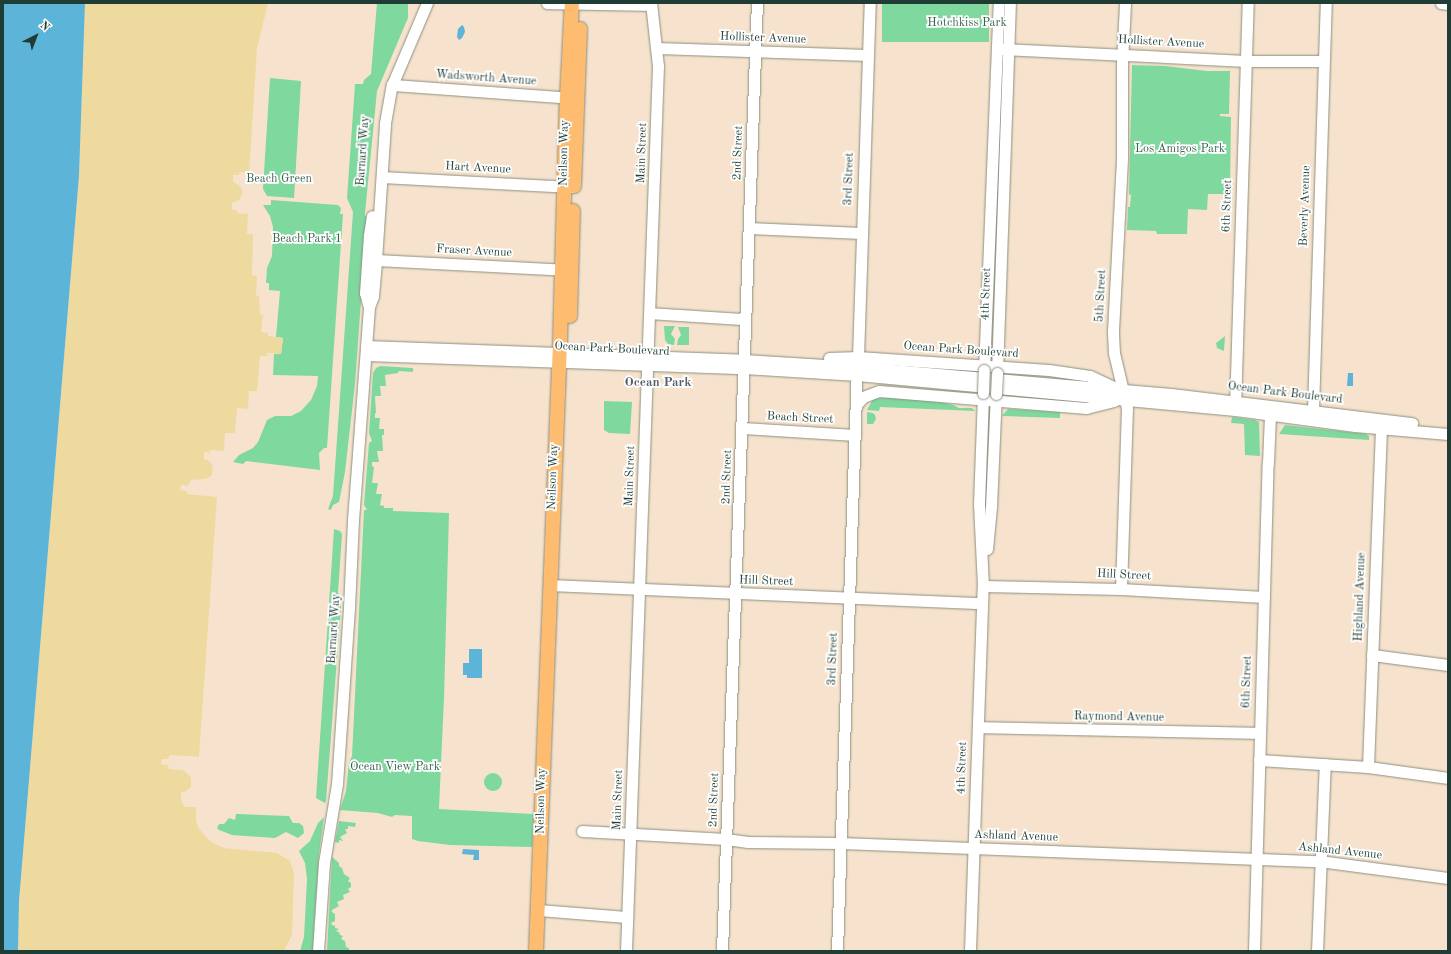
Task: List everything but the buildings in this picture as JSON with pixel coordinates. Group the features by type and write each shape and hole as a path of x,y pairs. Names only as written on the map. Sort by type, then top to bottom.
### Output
{"main road":[{"name":"Neilson Way","path":"536,951 542,910 576,4"},
{"name":"Neilson Way","path":"542,910 545,951"}],"street":[{"name":"Barnard Way","path":"369,307 365,293 380,109 388,79 420,3"},
{"name":"Barnard Way","path":"318,951 324,863 337,784 349,608 352,520 369,307 373,296 376,260 385,123 392,85 427,3"},
{"path":"547,3 651,4"},
{"name":"2nd Street","path":"722,951 743,428 744,319 749,228 757,3"},
{"name":"3rd Street","path":"837,951 870,3"},
{"name":"4th Street","path":"983,586 979,504 999,3"},
{"name":"4th Street","path":"970,951 982,603 991,507 1010,3"},
{"name":"5th Street","path":"1121,589 1122,394 1114,354 1113,331 1122,158 1123,54 1126,3"},
{"name":"6th Street","path":"1235,405 1248,3"},
{"name":"Beverly Avenue","path":"1313,410 1326,3"},
{"path":"1441,3 1448,4"},
{"name":"Main Street","path":"626,951 658,66 651,4"},
{"name":"Hollister Avenue","path":"657,48 868,55"},
{"name":"Hollister Avenue","path":"997,48 1246,61 1323,61"},
{"name":"Wadsworth Avenue","path":"392,85 572,98"},
{"name":"Hart Avenue","path":"382,177 569,187"},
{"path":"749,228 861,233"},
{"name":"Fraser Avenue","path":"376,260 566,270"},
{"path":"650,313 744,319"},
{"name":"Ocean Park Boulevard","path":"366,350 744,364 984,367 1090,376 1122,394"},
{"name":"Ocean Park Boulevard","path":"744,364 799,363 817,358 858,366 1235,405 1313,410 1414,426 1448,427"},
{"path":"858,366 879,391"},
{"name":"Ocean Park Boulevard","path":"856,404 863,397 879,391 996,397 1086,408 1122,394"},
{"name":"Ocean Park Boulevard","path":"1235,405 1270,415 1355,426 1381,427 1385,422 1406,424 1448,434"},
{"path":"1270,415 1271,409 1284,410 1292,408"},
{"path":"1269,443 1278,421 1282,416 1297,413 1309,413 1313,410"},
{"name":"6th Street","path":"1254,951 1259,733 1270,415"},
{"path":"1414,426 1448,430"},
{"name":"Highland Avenue","path":"1368,767 1381,427"},
{"name":"Beach Street","path":"743,428 855,435"},
{"name":"Hill Street","path":"554,585 640,590 982,603"},
{"name":"Hill Street","path":"983,586 1121,589 1264,597"},
{"path":"1372,655 1448,665"},
{"name":"Raymond Avenue","path":"978,727 1259,733"},
{"path":"1259,760 1368,767 1448,778"},
{"path":"1317,951 1319,861 1325,764"},
{"name":"Ashland Avenue","path":"582,831 631,835 726,839 748,842 840,843 1319,861 1448,878"},
{"path":"542,910 628,917"}],"green space":[{"path":"377,3 408,4 408,18 377,91 365,213 365,216 367,217 355,384 345,472 339,502 333,505 331,510 328,509 333,496 353,212 347,198 355,84 363,84 364,80 371,74"},
{"name":"Hotchkiss Park","path":"882,3 989,3 989,42 882,42"},
{"name":"Los Amigos Park","path":"1132,65 1165,66 1207,71 1230,71 1229,114 1220,114 1220,116 1231,117 1230,194 1208,194 1207,210 1188,209 1187,234 1157,234 1156,231 1127,230 1128,207 1130,207 1131,195 1129,194"},
{"name":"Beach Green","path":"270,78 301,81 294,198 267,196 263,189"},
{"name":"Beach Park 1","path":"271,200 338,205 341,208 340,214 343,214 327,448 324,448 319,453 320,470 246,461 243,464 233,462 239,455 253,448 258,442 267,420 275,416 291,416 301,411 311,400 317,386 318,376 273,375 274,354 281,354 283,338 276,337 280,291 269,290 269,283 266,283 267,268 272,256 273,227 270,216 263,205 271,205"},
{"path":"664,326 675,326 671,334 675,339 674,345 668,344 665,340"},
{"path":"678,327 689,327 689,345 677,345 678,339 681,335"},
{"path":"1225,336 1224,351 1217,348 1216,343"},
{"name":"Ocean View Park","path":"380,366 413,368 413,372 399,371 398,373 385,375 386,386 380,386 381,396 375,396 375,418 380,418 379,429 384,429 384,435 382,435 383,451 377,451 379,462 372,462 372,466 374,467 372,483 378,483 376,494 382,494 380,505 384,506 384,508 393,508 393,511 449,513 444,698 439,809 534,814 532,847 450,845 418,841 412,839 412,816 395,815 392,817 378,813 340,810 346,791 349,763 352,756 364,510 367,510 364,505 369,443 372,441 369,433 373,373 376,368"},
{"path":"891,397 941,402 959,408 972,408 975,411 880,407 879,411 867,410 873,399"},
{"path":"604,401 632,402 630,434 609,433 604,430"},
{"path":"1008,409 1060,412 1060,418 1002,416"},
{"path":"867,412 875,415 876,419 873,424 867,424"},
{"path":"1232,417 1255,420 1259,422 1260,456 1245,455 1244,424 1231,423"},
{"path":"1285,425 1366,434 1369,436 1369,440 1279,434"},
{"path":"334,529 340,531 342,534 338,592 341,607 325,803 316,798"},
{"path":"493,773 499,776 502,782 499,788 493,791 487,788 484,782 487,776"},
{"path":"236,814 289,816 293,823 299,823 303,826 304,833 298,838 286,832 275,838 232,835 217,828 219,824 224,824 229,818 235,820"},
{"path":"324,817 319,854 313,949 312,951 300,951 304,937 307,879 305,863 299,851 310,841 318,823"},
{"path":"339,821 356,823 355,827 348,826 348,829 345,829 347,833 340,837 343,841 339,840 339,843 335,842"},
{"path":"332,857 339,863 339,866 342,868 344,874 350,878 348,881 351,883 351,887 348,889 350,892 343,895 344,899 337,902 339,906 332,910 335,914 335,921 331,923 333,926 335,925 335,928 339,929 336,931 343,936 341,939 345,941 346,947 349,948 349,951 327,951"}],"sand":[{"path":"85,3 268,3 257,49 249,173 240,172 239,175 233,175 233,182 239,185 243,192 239,200 232,203 232,210 237,210 237,213 248,214 247,234 253,234 252,275 257,276 256,296 259,296 260,315 263,315 261,332 268,333 268,336 283,338 281,354 267,353 267,356 260,356 257,391 249,391 248,409 237,408 235,433 225,433 224,451 210,450 210,453 204,452 204,459 208,460 213,466 212,475 206,479 191,480 188,486 181,485 180,490 187,491 187,494 217,497 199,757 170,755 168,759 162,759 161,764 168,765 169,769 183,770 191,778 191,787 185,792 181,792 181,799 184,807 196,807 196,821 199,829 211,842 224,848 277,853 290,861 294,873 292,935 284,951 18,951 19,901 79,176"}],"water":[{"path":"3,3 85,3 79,176 19,901 18,951 3,951"},
{"path":"462,25 465,32 459,40 457,37 458,29"},
{"path":"1348,373 1353,373 1353,386 1347,386"},
{"path":"469,649 482,649 482,678 467,678 467,675 463,675 463,663 469,663"},
{"path":"463,849 479,850 479,860 473,860 474,855 462,854"}],"district":[{"name":"Ocean Park","path":"658,383"}]}
